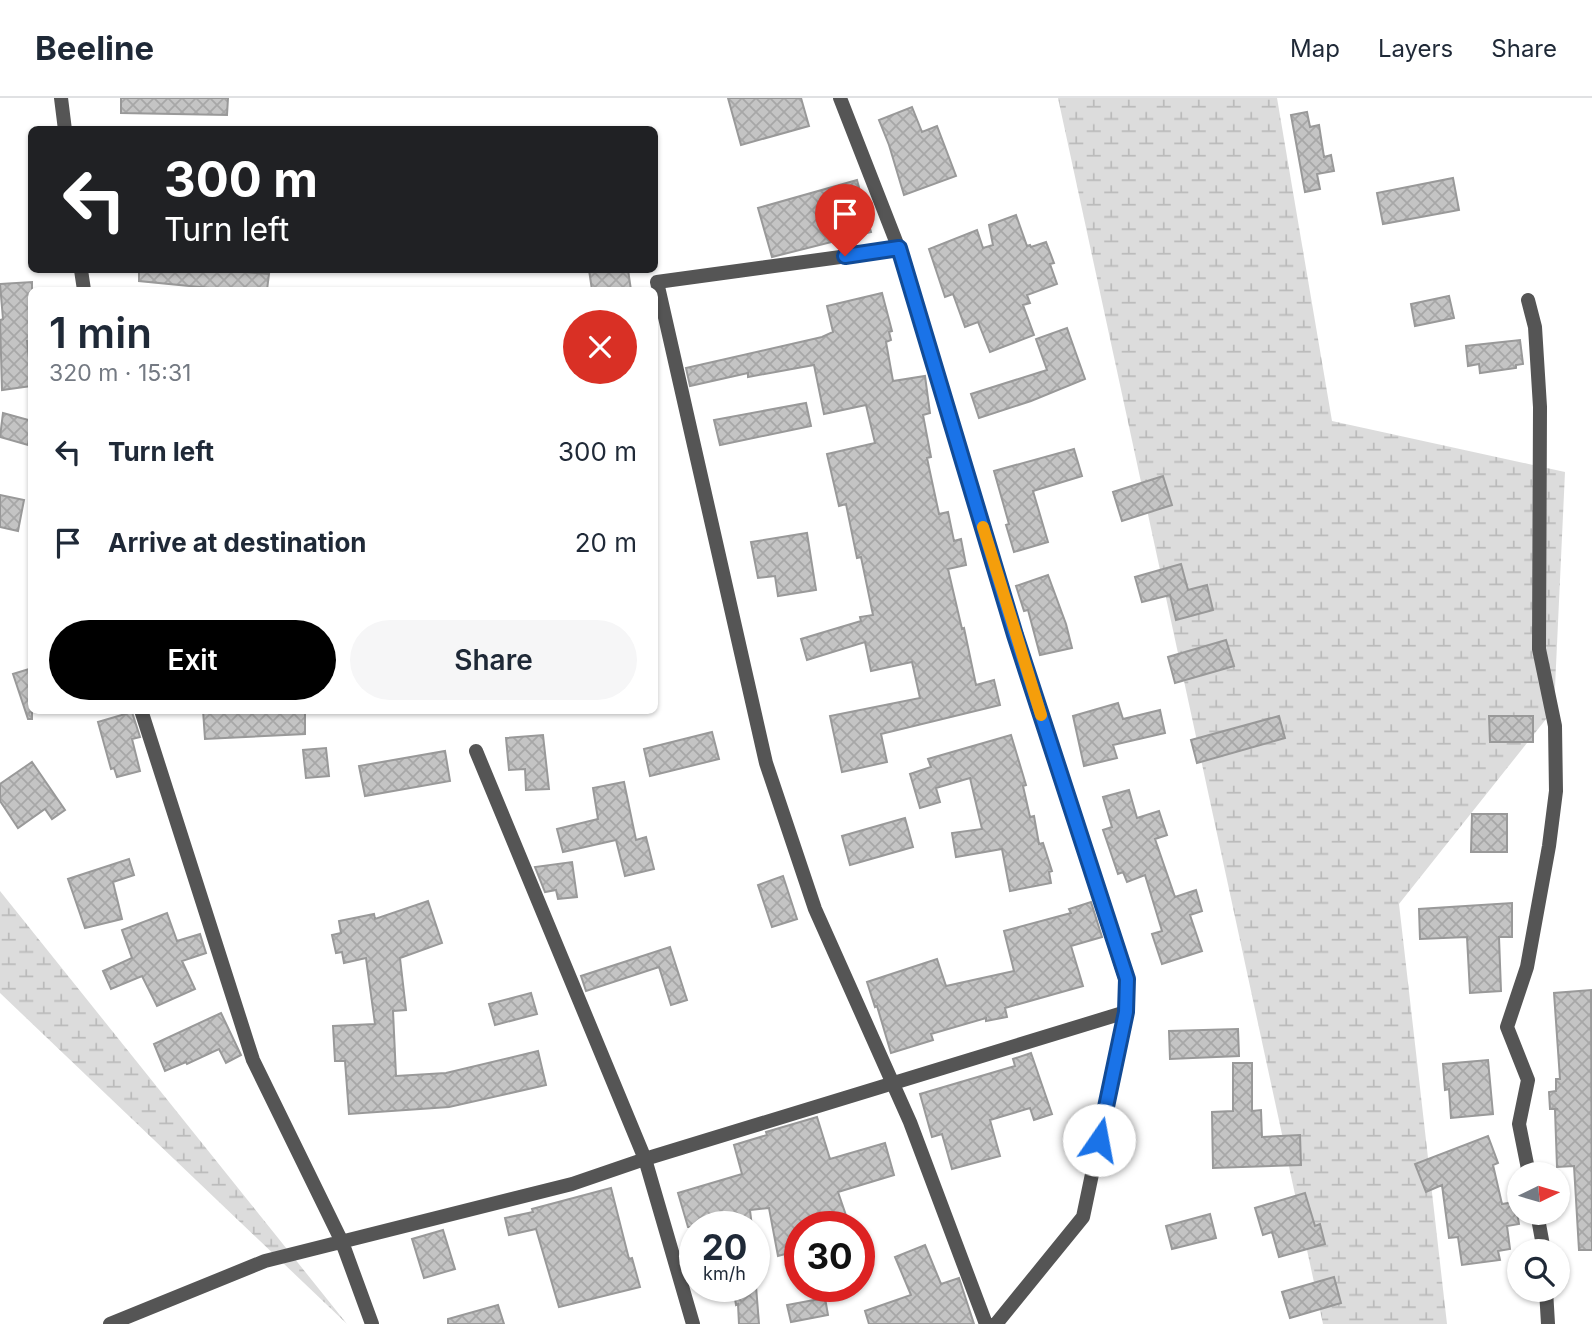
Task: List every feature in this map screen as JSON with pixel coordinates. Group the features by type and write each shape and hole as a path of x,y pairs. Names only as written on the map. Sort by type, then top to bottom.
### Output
{"street":[{"path":"61,98 64,126"},
{"path":"840,98 899,248 1015,635 1127,979 1126,1012 1083,1217 996,1324"},
{"path":"899,248 657,282 766,763 815,909 910,1122 986,1324"},
{"path":"1527,1162 1519,1124 1528,1080 1507,1027 1527,967 1556,791 1555,726 1539,649 1541,407 1535,327 1528,300"},
{"path":"142,714 253,1060 342,1242 372,1324"},
{"path":"476,751 645,1159 693,1324"},
{"path":"110,1324 265,1261 572,1184 645,1159 1126,1012"},
{"path":"1547,1302 1548,1324"}],"green space":[{"path":"1058,98 1277,98 1332,421 1565,472 1554,709 1399,904 1447,1324 1323,1324"},
{"path":"0,891 347,1324 0,993"}],"building":[{"path":"121,98 228,98 227,115 121,113"},
{"path":"728,98 801,98 809,126 741,145"},
{"path":"912,107 922,132 937,126 956,176 904,195 879,120"},
{"path":"1307,112 1310,127 1319,125 1324,157 1331,155 1334,171 1317,174 1320,189 1305,192 1291,115"},
{"path":"1453,178 1459,210 1383,224 1377,193"},
{"path":"857,180 871,232 772,257 758,208"},
{"path":"1016,215 1027,246 1046,242 1054,263 1050,264 1057,284 1027,295 1030,303 1023,305 1034,335 990,352 978,322 965,327 953,294 945,297 929,249 977,230 983,248 993,245 989,225"},
{"path":"139,273 269,274 267,287 200,287 139,281"},
{"path":"589,273 628,273 631,287 592,287"},
{"path":"32,282 32,287 28,287 28,387 2,390 0,320 3,319 0,284"},
{"path":"882,293 892,331 889,332 891,340 886,342 893,381 925,376 930,413 923,415 931,457 927,458 939,514 948,512 954,541 961,539 966,565 948,569 976,685 994,680 1000,705 881,734 887,762 842,772 830,716 920,698 912,662 871,671 865,642 807,660 801,639 861,621 860,617 873,615 846,504 839,506 827,454 875,443 866,405 824,414 814,365 748,377 748,373 690,386 686,368 822,337 833,332 827,306"},
{"path":"1449,296 1454,318 1415,326 1411,304"},
{"path":"1067,328 1085,379 979,418 971,394 1047,370 1036,339"},
{"path":"1520,340 1523,364 1516,365 1516,368 1480,373 1479,364 1468,366 1466,346"},
{"path":"806,403 811,426 720,445 714,420"},
{"path":"3,413 28,420 28,445 0,437"},
{"path":"1074,449 1082,476 1033,491 1048,542 1014,552 994,471"},
{"path":"1163,476 1172,505 1122,521 1113,492"},
{"path":"0,495 24,500 18,531 0,527"},
{"path":"807,533 816,590 778,596 775,576 758,578 751,542"},
{"path":"1181,564 1188,590 1207,585 1213,610 1176,620 1170,595 1142,602 1135,577"},
{"path":"1048,575 1072,648 1040,655 1028,610 1024,611 1016,586"},
{"path":"1226,640 1234,666 1175,683 1168,657"},
{"path":"28,669 28,714 32,714 32,719 28,719 13,674"},
{"path":"1118,703 1123,719 1160,710 1165,733 1113,745 1117,758 1084,766 1073,716"},
{"path":"133,714 140,737 132,739 140,771 117,777 114,768 111,769 98,722"},
{"path":"203,714 305,714 305,734 205,739"},
{"path":"1279,716 1285,738 1197,763 1191,740"},
{"path":"1489,716 1533,716 1533,742 1490,742"},
{"path":"712,732 719,759 650,776 644,749"},
{"path":"543,735 549,789 526,790 525,769 509,770 506,738"},
{"path":"1011,735 1026,785 1023,786 1030,817 1034,816 1039,844 1043,843 1052,871 1049,872 1051,883 1010,891 1002,849 956,857 952,833 982,829 970,778 936,788 940,802 920,808 910,774 931,767 928,759"},
{"path":"326,748 329,776 306,778 303,750"},
{"path":"445,751 450,781 365,796 359,766"},
{"path":"32,762 65,810 52,819 45,809 18,828 0,801 0,784"},
{"path":"624,782 636,840 646,837 654,869 625,876 616,840 563,852 557,829 598,819 593,788"},
{"path":"1129,790 1137,818 1159,811 1167,835 1155,839 1175,897 1196,890 1202,911 1190,915 1202,951 1162,964 1152,934 1162,931 1145,875 1127,882 1123,872 1118,874 1103,830 1112,827 1103,797"},
{"path":"1472,814 1507,814 1507,852 1471,852"},
{"path":"905,818 913,847 850,865 842,836"},
{"path":"129,859 134,875 113,882 122,919 85,928 68,879"},
{"path":"572,862 577,897 558,899 556,890 545,892 535,867"},
{"path":"783,876 797,919 772,927 758,885"},
{"path":"428,901 442,943 400,958 406,1010 393,1011 396,1076 446,1073 538,1051 546,1085 449,1107 349,1114 345,1061 335,1061 333,1026 375,1024 366,958 344,963 342,952 336,953 332,935 341,933 339,921 374,914 375,919"},
{"path":"1091,902 1102,937 1071,946 1083,986 1005,1008 1007,1017 986,1021 986,1018 931,1034 933,1040 891,1053 867,982 937,959 946,986 1014,971 1004,931 1071,913 1069,909"},
{"path":"1512,903 1512,937 1499,937 1501,991 1470,993 1467,937 1420,939 1419,909"},
{"path":"167,913 177,941 200,934 206,953 182,961 195,989 157,1006 142,976 111,989 103,971 132,958 122,930"},
{"path":"670,947 687,1000 671,1005 659,967 586,991 581,976"},
{"path":"1591,990 1592,1250 1579,1250 1574,1166 1570,1166 1570,1162 1557,1162 1555,1110 1558,1109 1550,1109 1549,1092 1556,1091 1556,1079 1560,1079 1554,993"},
{"path":"531,993 537,1014 495,1025 489,1004"},
{"path":"221,1013 241,1055 226,1063 219,1049 165,1071 154,1044"},
{"path":"1238,1029 1239,1056 1170,1059 1169,1031"},
{"path":"1031,1053 1052,1114 1034,1120 1030,1108 990,1120 1000,1156 952,1169 942,1134 932,1137 920,1094 1015,1066 1013,1059"},
{"path":"1488,1060 1493,1114 1451,1118 1449,1089 1445,1090 1443,1064"},
{"path":"1233,1063 1252,1063 1252,1111 1261,1110 1262,1137 1300,1135 1301,1165 1213,1168 1212,1112 1233,1111"},
{"path":"817,1117 830,1159 885,1143 894,1175 838,1192 845,1211 784,1211 784,1254 778,1256 769,1208 750,1211 683,1211 678,1193 742,1174 734,1145 767,1135 766,1132"},
{"path":"1488,1136 1498,1163 1493,1165 1502,1204 1507,1203 1507,1225 1513,1225 1507,1226 1507,1250 1498,1251 1500,1260 1462,1265 1458,1237 1449,1238 1442,1185 1426,1192 1415,1164"},
{"path":"611,1188 629,1259 632,1258 640,1287 559,1307 536,1229 509,1235 505,1218"},
{"path":"1305,1193 1315,1226 1320,1224 1325,1244 1279,1257 1272,1232 1263,1235 1255,1208"},
{"path":"1210,1214 1216,1238 1172,1249 1166,1226"},
{"path":"443,1230 455,1269 424,1278 412,1239"},
{"path":"925,1245 941,1284 959,1278 974,1324 869,1324 865,1311 911,1295 895,1257"},
{"path":"1334,1277 1341,1303 1290,1318 1282,1292"},
{"path":"736,1302 757,1302 759,1324 739,1324 738,1304"},
{"path":"826,1302 828,1315 791,1322 787,1305"},
{"path":"498,1305 504,1324 448,1324 448,1319"}],"slow traffic":[{"path":"983,527 1041,715"}],"route":[{"path":"845,256 899,248 1015,635 1127,979 1126,1012 1099,1140"}]}
